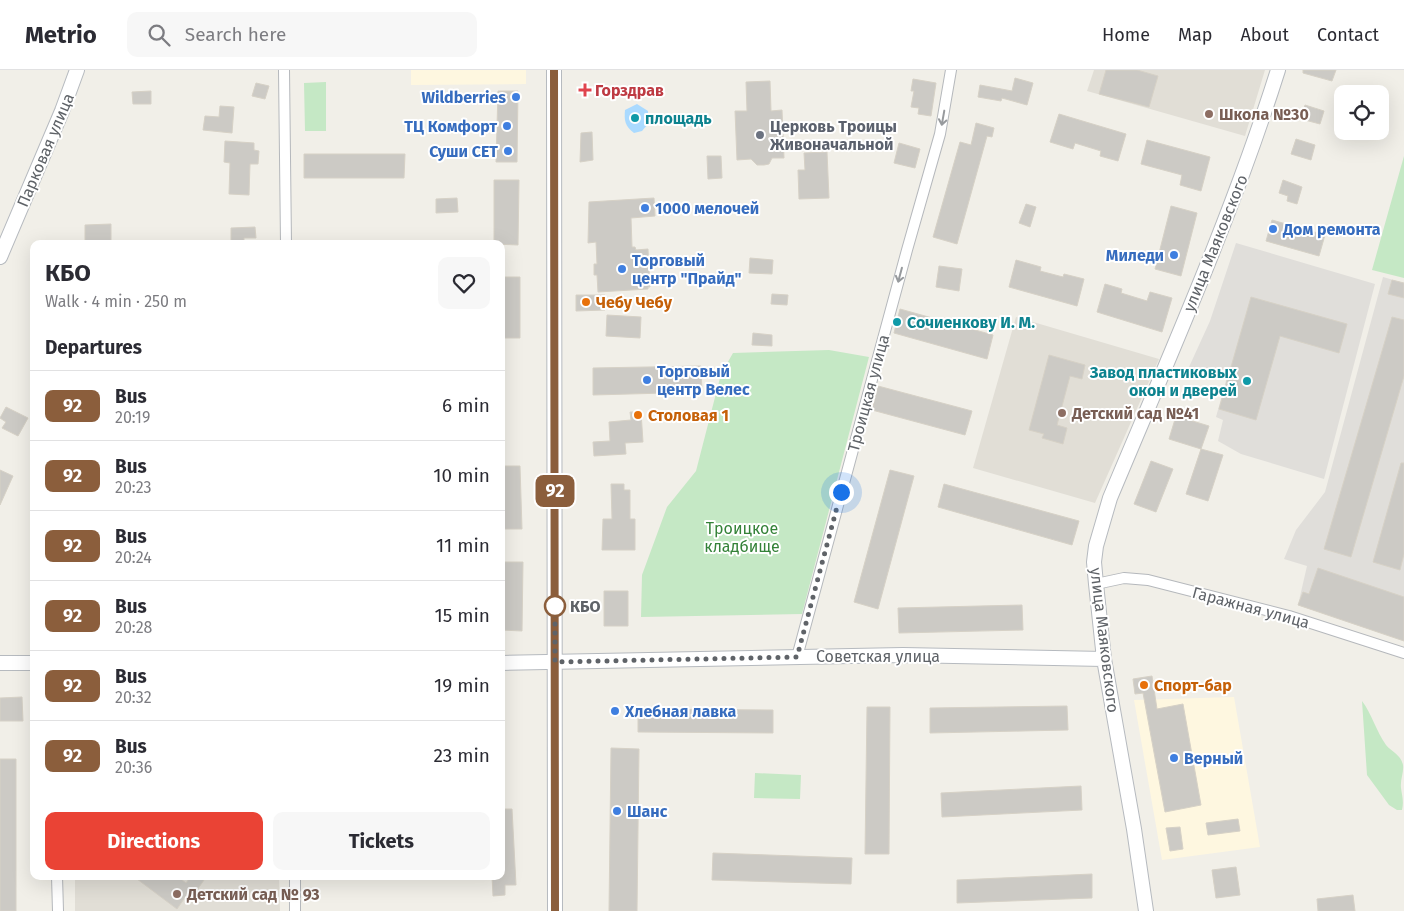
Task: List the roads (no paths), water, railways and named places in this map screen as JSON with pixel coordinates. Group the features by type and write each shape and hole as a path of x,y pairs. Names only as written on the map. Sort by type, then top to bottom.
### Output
{"street":[{"name":"Парковая улица","path":"0,257 62,111 77,70"},
{"path":"284,70 286,240"},
{"path":"554,70 555,911"},
{"name":"Троицкая улица","path":"797,657 896,288 940,134 951,70"},
{"name":"улица Маяковского","path":"1146,911 1134,829 1104,658 1094,562 1096,546 1103,517 1230,208 1278,70"},
{"name":"Гаражная улица","path":"1096,584 1124,578 1148,580 1289,616 1404,653"},
{"name":"Советская улица","path":"505,663 904,655 1104,658"},
{"path":"0,663 30,664"},
{"path":"57,880 58,911"},
{"path":"295,880 295,911"}],"water":[{"path":"637,104 648,111 648,124 642,131 634,133 626,123 625,110"}],"place":[{"name":"Горздрав","path":"585,90"},
{"name":"Wildberries","path":"516,97"},
{"name":"Школа №30","path":"1209,114"},
{"name":"площадь","path":"635,118"},
{"name":"ТЦ Комфорт","path":"507,126"},
{"name":"Церковь Троицы Живоначальной","path":"760,135"},
{"name":"Суши СЕТ","path":"508,151"},
{"name":"1000 мелочей","path":"645,208"},
{"name":"Дом ремонта","path":"1273,229"},
{"name":"Миледи","path":"1174,255"},
{"name":"Торговый центр \"Прайд\"","path":"622,269"},
{"name":"Чебу Чебу","path":"586,302"},
{"name":"Сочиенкову И. М.","path":"897,322"},
{"name":"Торговый центр Велес","path":"647,380"},
{"name":"Завод пластиковых окон и дверей","path":"1247,381"},
{"name":"Детский сад №41","path":"1062,413"},
{"name":"Столовая 1","path":"638,415"},
{"name":"КБО","path":"555,606"},
{"name":"Спорт-бар","path":"1144,685"},
{"name":"Хлебная лавка","path":"615,711"},
{"name":"Верный","path":"1174,758"},
{"name":"Шанс","path":"617,811"},
{"name":"Детский сад № 93","path":"177,894"}],"park label":[{"name":"Троицкое кладбище","path":"742,537"}]}
